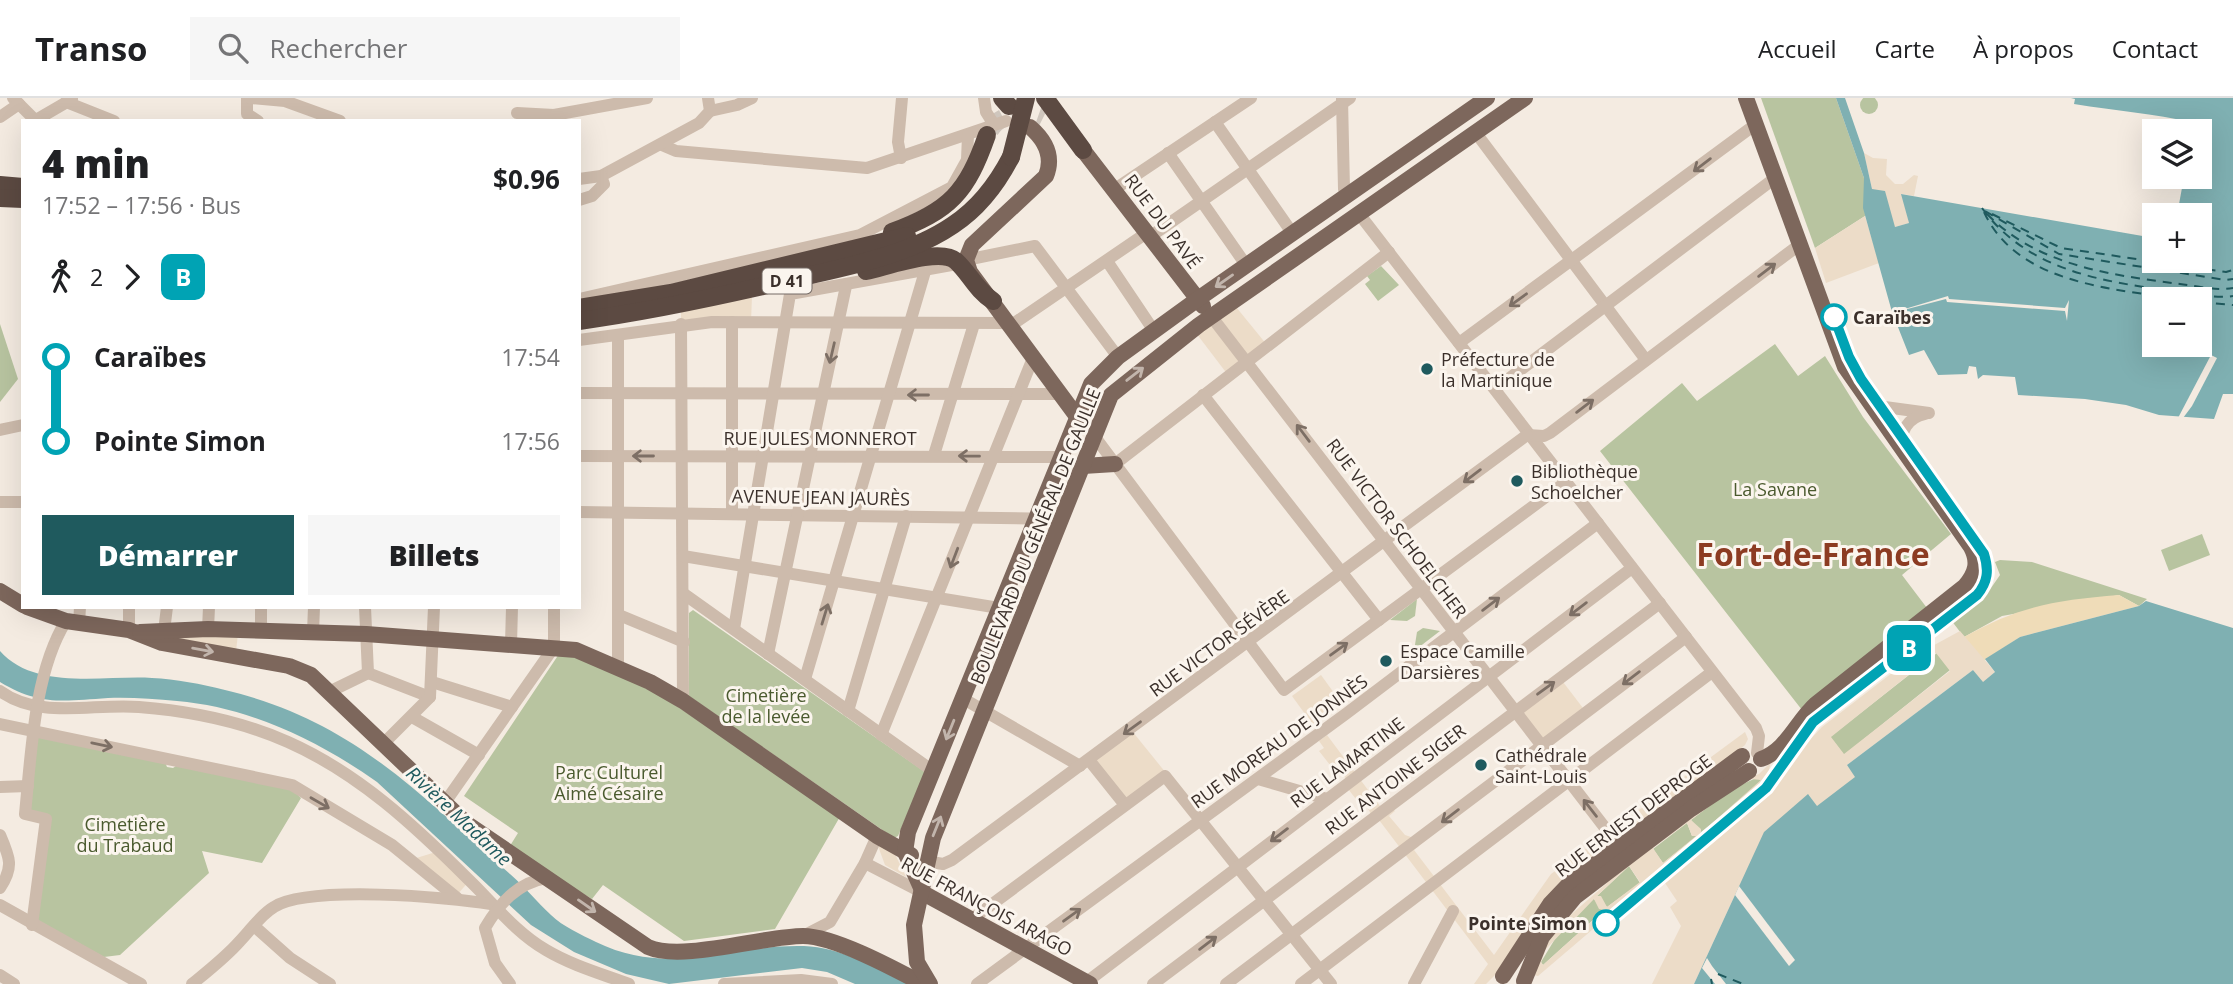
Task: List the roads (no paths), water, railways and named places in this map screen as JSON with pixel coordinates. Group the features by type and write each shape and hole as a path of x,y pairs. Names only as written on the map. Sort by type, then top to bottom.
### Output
{"highway":[{"path":"1045,98 1083,150"},
{"name":"D 41","path":"581,308 840,268 913,246 952,226 975,200 1006,155 1006,111"},
{"path":"749,282 877,238 937,211 971,178 1006,111"},
{"path":"1036,122 1083,150"},
{"path":"898,217 937,211"},
{"path":"749,282 858,273 942,255 964,259 980,293 993,301"},
{"name":"D 41","path":"581,321 749,282"}],"main road":[{"name":"BOULEVARD DU GÉNÉRAL DE GAULLE","path":"905,852 908,832 1091,384 1118,357 1198,299 1487,98"},
{"name":"BOULEVARD DU GÉNÉRAL DE GAULLE","path":"918,962 914,925 923,893 926,861 1115,389 1211,316 1525,98"},
{"path":"1746,98 1842,360 1870,405 1971,547 1976,566 1965,586 1815,704 1799,720 1781,748 1751,758"},
{"path":"964,259 1046,176 1048,151 1036,122"},
{"name":"RUE DU PAVÉ","path":"1083,150 1211,316"},
{"path":"1344,195 1360,215"},
{"path":"1293,260 1335,221 1344,195"},
{"path":"993,301 1092,442"},
{"path":"1069,437 1083,437 1092,442"},
{"path":"1083,466 1115,464"},
{"path":"0,591 21,603"},
{"path":"31,609 164,636 289,666 311,675 331,691 466,823 527,874 546,878 654,950 678,950 802,936 831,943 889,966 923,984"},
{"path":"164,636 208,629 313,632 512,644 581,651 683,701 877,836 926,861"},
{"path":"964,693 987,705"},
{"name":"RUE ERNEST DEPROGE","path":"1498,980 1560,893 1617,847 1751,758"},
{"name":"RUE ERNEST DEPROGE","path":"1525,983 1534,953 1554,920 1575,897 1702,801 1751,758"},
{"path":"905,852 923,893"},
{"name":"RUE FRANÇOIS ARAGO","path":"923,893 1087,983"},
{"path":"889,966 912,970 918,962 930,984"},
{"path":"1498,980 1514,976 1525,983"}],"street":[{"path":"255,119 247,114 249,98 266,98 312,108 336,119"},
{"path":"517,113 554,115 647,98"},
{"path":"581,179 601,176 662,145 699,123 709,104 737,105 752,98"},
{"path":"901,158 898,142 902,98"},
{"path":"984,98 986,112 1006,111"},
{"path":"1115,189 1251,98"},
{"path":"38,119 71,100 110,119"},
{"path":"1344,195 1345,100"},
{"path":"581,340 681,324 732,322 1009,325 1200,201 1345,100"},
{"path":"0,117 16,101 35,119"},
{"path":"662,145 676,151 867,167 968,135 1006,111"},
{"path":"1215,122 1293,234"},
{"path":"1459,343 1756,124"},
{"path":"1476,132 1646,360"},
{"path":"581,299 860,236 953,187 967,160 968,135"},
{"path":"1168,153 1246,265"},
{"path":"581,199 592,196 604,184 601,176"},
{"path":"0,178 21,180"},
{"path":"1495,388 1775,178"},
{"path":"1360,215 1495,388 1527,435 1542,442 1566,482 1753,724 1751,758"},
{"path":"734,629 789,294 846,286 1033,245 1038,247 1118,357"},
{"path":"1542,442 1799,245"},
{"path":"1115,464 1389,252"},
{"path":"1107,261 1154,331"},
{"path":"805,680 926,268"},
{"path":"768,654 846,286"},
{"name":"RUE VICTOR SCHOELCHER","path":"1211,316 1489,676 1617,847"},
{"path":"732,322 732,513"},
{"path":"681,324 683,701"},
{"path":"934,455 974,324"},
{"path":"618,335 618,667"},
{"path":"881,735 1033,358"},
{"path":"581,393 1060,394"},
{"path":"1203,395 1379,620"},
{"path":"1870,405 1929,414 1916,417 1907,425 1902,437 1903,450"},
{"path":"0,430 21,425"},
{"name":"RUE VICTOR SÉVÈRE","path":"926,861 947,863 1249,643 1527,435"},
{"path":"1092,442 1115,464 1284,690 1566,482"},
{"name":"RUE JULES MONNEROT","path":"581,456 1062,457"},
{"path":"0,502 21,502"},
{"name":"AVENUE JEAN JAURÈS","path":"581,512 1062,519"},
{"path":"848,710 906,516"},
{"name":"RUE MOREAU DE JONNÈS","path":"977,984 1258,779 1598,523"},
{"path":"683,556 999,608"},
{"name":"RUE LAMARTINE","path":"1087,983 1632,568"},
{"path":"684,594 933,771"},
{"name":"RUE ANTOINE SIGER","path":"1153,984 1660,603"},
{"path":"31,609 53,642"},
{"path":"129,609 133,631"},
{"path":"164,636 167,609"},
{"path":"208,629 209,609"},
{"path":"261,609 261,631"},
{"path":"313,632 314,609"},
{"path":"365,609 368,673"},
{"path":"384,743 430,697 434,609"},
{"path":"512,609 512,644"},
{"path":"446,801 554,647 554,609"},
{"path":"619,615 684,642"},
{"path":"33,925 46,819 24,814 35,731 53,642 75,617"},
{"path":"1226,984 1686,637"},
{"path":"1301,984 1712,672"},
{"path":"331,691 368,673 430,697"},
{"path":"432,682 512,708"},
{"path":"0,691 39,705 138,707 226,720 260,731 322,758 370,790 546,950 629,984"},
{"path":"987,705 1085,763 1125,805"},
{"path":"412,717 479,755"},
{"path":"0,724 292,785 391,845 460,898"},
{"path":"972,919 1165,776 1331,984"},
{"path":"1258,779 1327,799"},
{"path":"0,786 28,786"},
{"path":"0,835 9,856 10,873 0,888"},
{"path":"802,936 827,925 870,865 877,836"},
{"path":"1613,867 1617,847"},
{"path":"410,860 439,851"},
{"name":"RUE FRANÇOIS ARAGO","path":"870,865 923,893"},
{"path":"510,984 495,963 486,942 485,928 496,906 527,874"},
{"path":"460,898 470,890 470,880"},
{"path":"192,984 271,908 301,899 391,895 460,898 496,906"},
{"path":"0,905 141,984"},
{"path":"1414,984 1453,911"},
{"path":"254,926 290,958 330,984"},
{"path":"0,975 14,984"},
{"path":"724,984 801,980 832,984"}],"water":[{"path":"1836,98 1845,98 1864,153 1872,189 1885,191 1895,227 1909,223 1901,194 2142,236 2142,273 2212,273 2212,203 2179,203 2182,189 2212,189 2212,119 2174,119 2074,104 2075,99 2071,98 2233,98 2233,394 2223,394 2214,419 2159,415 2126,405 2085,399 2018,395 2015,377 1983,375 1978,379 1976,367 1969,366 1967,374 1938,375 1924,350 1909,355 1892,312 1863,208 1864,178"},
{"path":"2146,601 2233,628 2233,984 1694,984 1764,832 1808,794 1817,806 1855,777 1847,765 1973,670 1983,682 1995,672 1985,659 2020,637 2139,606"},
{"path":"0,651 15,664 32,672 72,678 152,678 188,682 270,703 310,720 380,762 444,815 556,919 596,942 623,952 649,958 675,959 777,947 817,947 858,959 908,984 855,984 827,972 802,968 669,984 626,974 574,952 531,925 377,782 307,740 257,718 204,705 133,698 65,701 27,695 0,682"}],"tunnel":[{"path":"990,130 1000,120 1014,114 1043,118"}],"place":[{"name":"Caraïbes","path":"1834,317"},
{"name":"Préfecture de la Martinique","path":"1427,369"},
{"name":"Bibliothèque Schoelcher","path":"1517,481"},
{"name":"Espace Camille Darsières","path":"1386,661"},
{"name":"Cathédrale Saint-Louis","path":"1481,765"},
{"name":"Pointe Simon","path":"1606,923"}],"district":[{"name":"Fort-de-France","path":"1813,553"}],"park label":[{"name":"La Savane","path":"1775,489"},
{"name":"Cimetière de la levée","path":"766,705"},
{"name":"Parc Culturel Aimé Césaire","path":"609,782"},
{"name":"Cimetière du Trabaud","path":"125,834"}],"water label":[{"name":"Rivière Madame","path":"459,816"}]}
